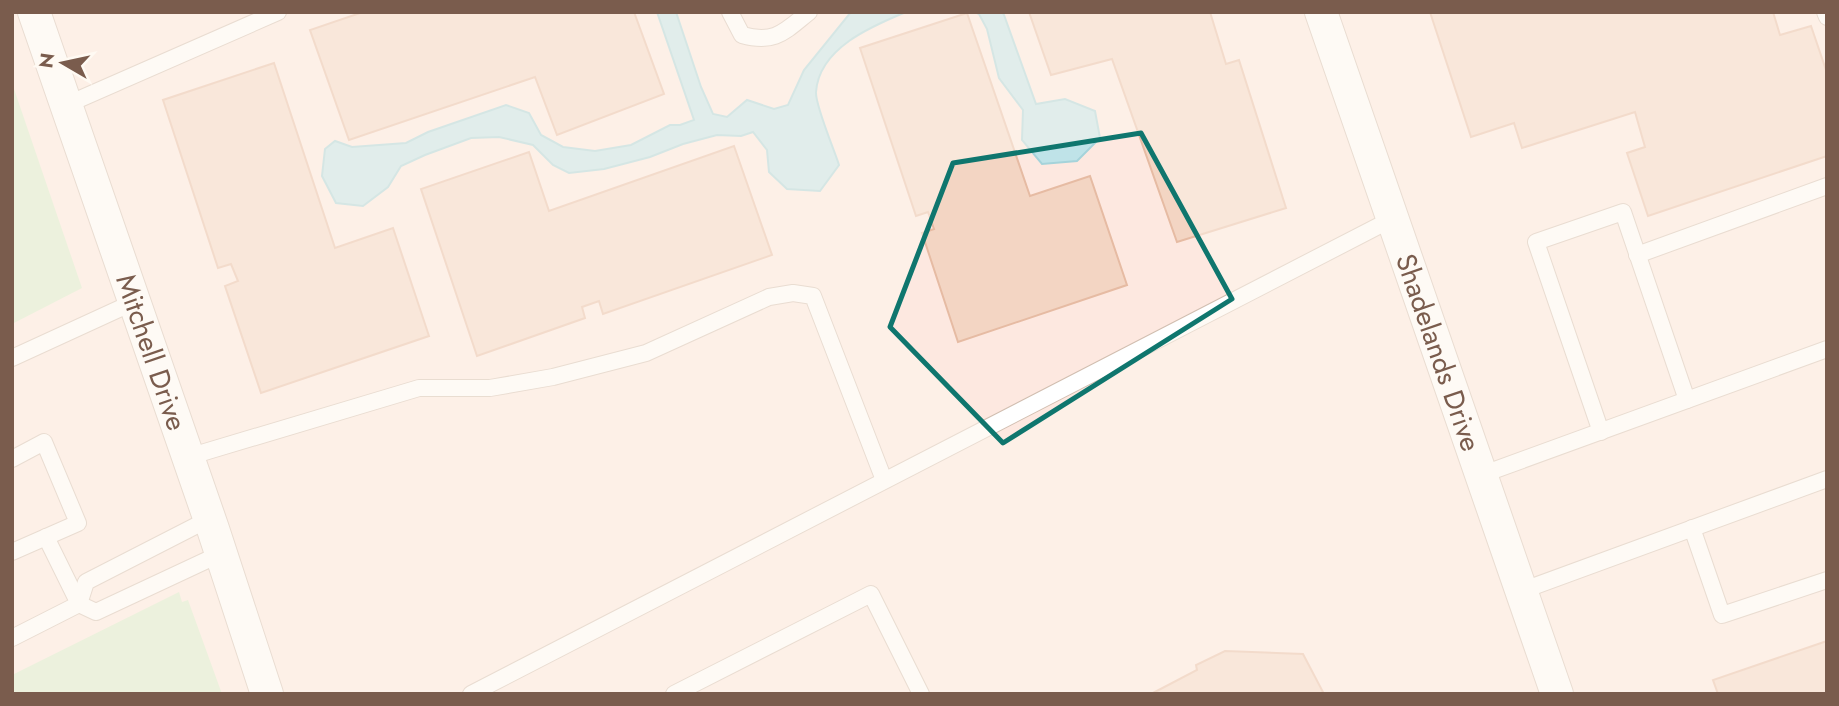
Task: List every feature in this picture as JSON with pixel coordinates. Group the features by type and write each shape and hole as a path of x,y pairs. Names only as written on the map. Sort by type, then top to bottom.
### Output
{"street":[{"name":"Mitchell Drive","path":"34,12 267,694"},
{"name":"Shadelands Drive","path":"1321,12 1557,694"}],"lane":[{"path":"66,105 278,12"},
{"path":"730,12 742,35 761,40 782,34 809,12"},
{"path":"1637,255 1827,186"},
{"path":"1601,432 1536,242 1623,212 1687,400"},
{"path":"471,694 1392,219"},
{"path":"188,457 419,388 490,388 553,377 646,353 769,297 793,293 813,296 884,480"},
{"path":"12,358 134,302"},
{"path":"1481,475 1827,349"},
{"path":"12,458 44,442 78,523 12,552"},
{"path":"1521,591 1827,479"},
{"path":"12,638 79,604 86,582 209,519"},
{"path":"1692,528 1722,615 1827,580"},
{"path":"46,537 79,604 96,612 220,554"},
{"path":"674,694 871,594 921,694"}],"highlighted area":[{"path":"1141,133 1232,299 1003,443 890,327 953,163"}],"shaded area":[{"path":"12,12 1827,12 1827,694 12,694"}],"green space":[{"path":"12,83 82,288 12,324"},
{"path":"179,592 182,602 188,600 222,694 12,694 12,675"}],"water":[{"path":"657,12 676,12 713,114 727,117 747,100 774,109 788,105 804,70 851,12 906,12 849,41 827,63 819,77 816,98 839,165 820,191 787,189 769,172 767,150 753,132 741,136 717,135 604,169 569,173 553,165 533,145 499,137 471,138 401,166 388,187 363,206 336,203 322,176 325,149 335,141 352,147 406,143 428,132 506,105 529,113 541,135 563,147 595,151 631,145 670,125 694,120"},
{"path":"975,12 1002,12 1004,15 1036,104 1065,99 1095,111 1100,138 1077,161 1042,164 1022,140 1023,110 999,78 987,29 979,14"}],"building":[{"path":"363,12 634,12 664,94 557,135 535,77 349,140 310,30"},
{"path":"1029,12 1210,12 1226,64 1239,60 1286,208 1177,242 1112,59 1051,75"},
{"path":"1430,12 1773,12 1780,35 1811,26 1827,73 1827,156 1648,216 1627,153 1645,147 1635,112 1522,148 1514,123 1471,137"},
{"path":"967,13 1030,196 1090,176 1127,285 958,342 922,233 934,229 928,212 916,216 860,48"},
{"path":"274,63 335,248 393,228 429,336 261,393 225,286 238,281 231,264 218,268 163,100"},
{"path":"734,146 772,255 603,314 599,301 582,307 585,318 477,356 421,189 529,152 549,211"},
{"path":"1827,641 1827,694 1718,694 1713,680"},
{"path":"1225,651 1303,654 1324,694 1151,694 1197,670 1196,665"}]}
